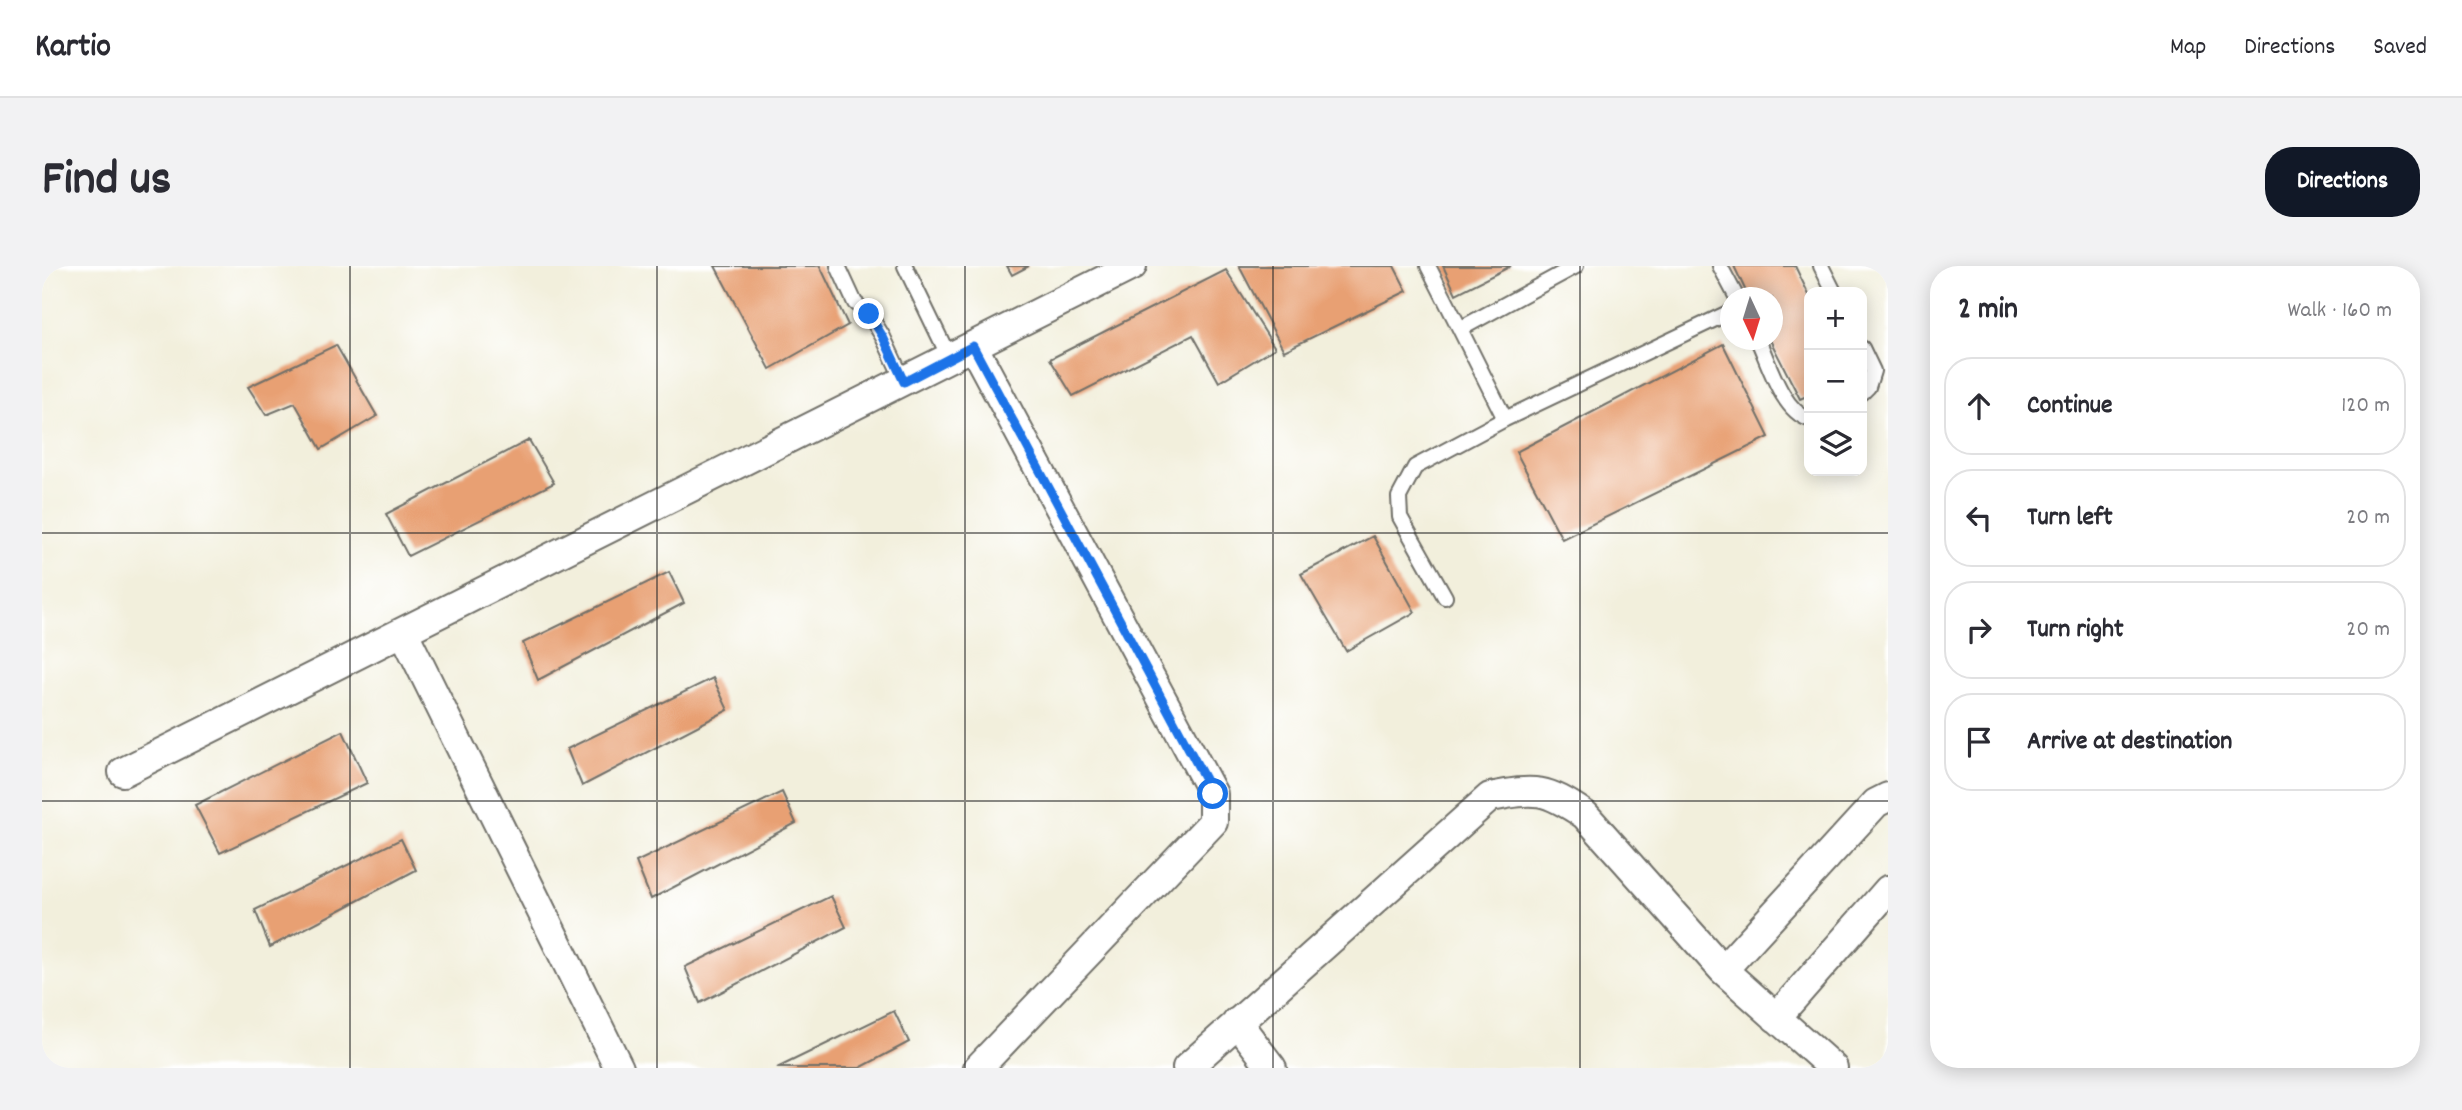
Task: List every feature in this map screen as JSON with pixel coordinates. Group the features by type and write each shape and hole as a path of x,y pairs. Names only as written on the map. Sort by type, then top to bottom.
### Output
{"street":[{"path":"123,772 1132,266"},
{"path":"961,352 1213,794 1213,822 978,1068"},
{"path":"404,633 619,1068"},
{"path":"1187,1068 1490,797 1531,789 1560,798 1585,815 1723,970 1833,1068"},
{"path":"1723,970 1876,803 1888,797"},
{"path":"1776,1018 1888,890"},
{"path":"1237,1022 1272,1068"}],"lane":[{"path":"838,266 855,303 869,314 883,337 904,382"},
{"path":"905,266 961,352"},
{"path":"1428,266 1505,419"},
{"path":"1460,329 1576,266"},
{"path":"1720,266 1731,287"},
{"path":"1821,266 1832,287"},
{"path":"1446,597 1400,517 1399,497 1415,467 1505,419 1720,317"},
{"path":"1763,350 1788,402 1804,417"},
{"path":"1867,358 1873,370 1867,388"}],"building":[{"path":"715,266 820,266 848,325 770,369"},
{"path":"1007,266 1029,266 1012,275"},
{"path":"1239,266 1394,266 1407,291 1284,351"},
{"path":"1443,266 1511,266 1456,294"},
{"path":"1734,266 1795,266 1805,287 1804,397 1800,399 1775,350 1783,350 1783,287 1744,287"},
{"path":"1226,270 1275,348 1219,382 1193,335 1073,396 1050,359"},
{"path":"336,345 377,416 321,449 295,403 266,415 248,387"},
{"path":"1720,346 1720,350 1726,350 1769,437 1562,539 1516,452"},
{"path":"529,440 554,483 408,556 386,514"},
{"path":"1373,536 1415,612 1346,651 1301,574"},
{"path":"669,572 684,603 538,680 523,643"},
{"path":"713,678 728,710 582,786 567,749"},
{"path":"343,731 367,783 220,853 195,805"},
{"path":"782,792 796,823 651,899 636,862"},
{"path":"401,839 416,870 270,947 255,910"},
{"path":"831,896 846,927 700,1003 685,967"},
{"path":"894,1011 909,1042 860,1068 777,1068"}],"route":[{"path":"869,314 904,382 973,346 1213,794"}]}
